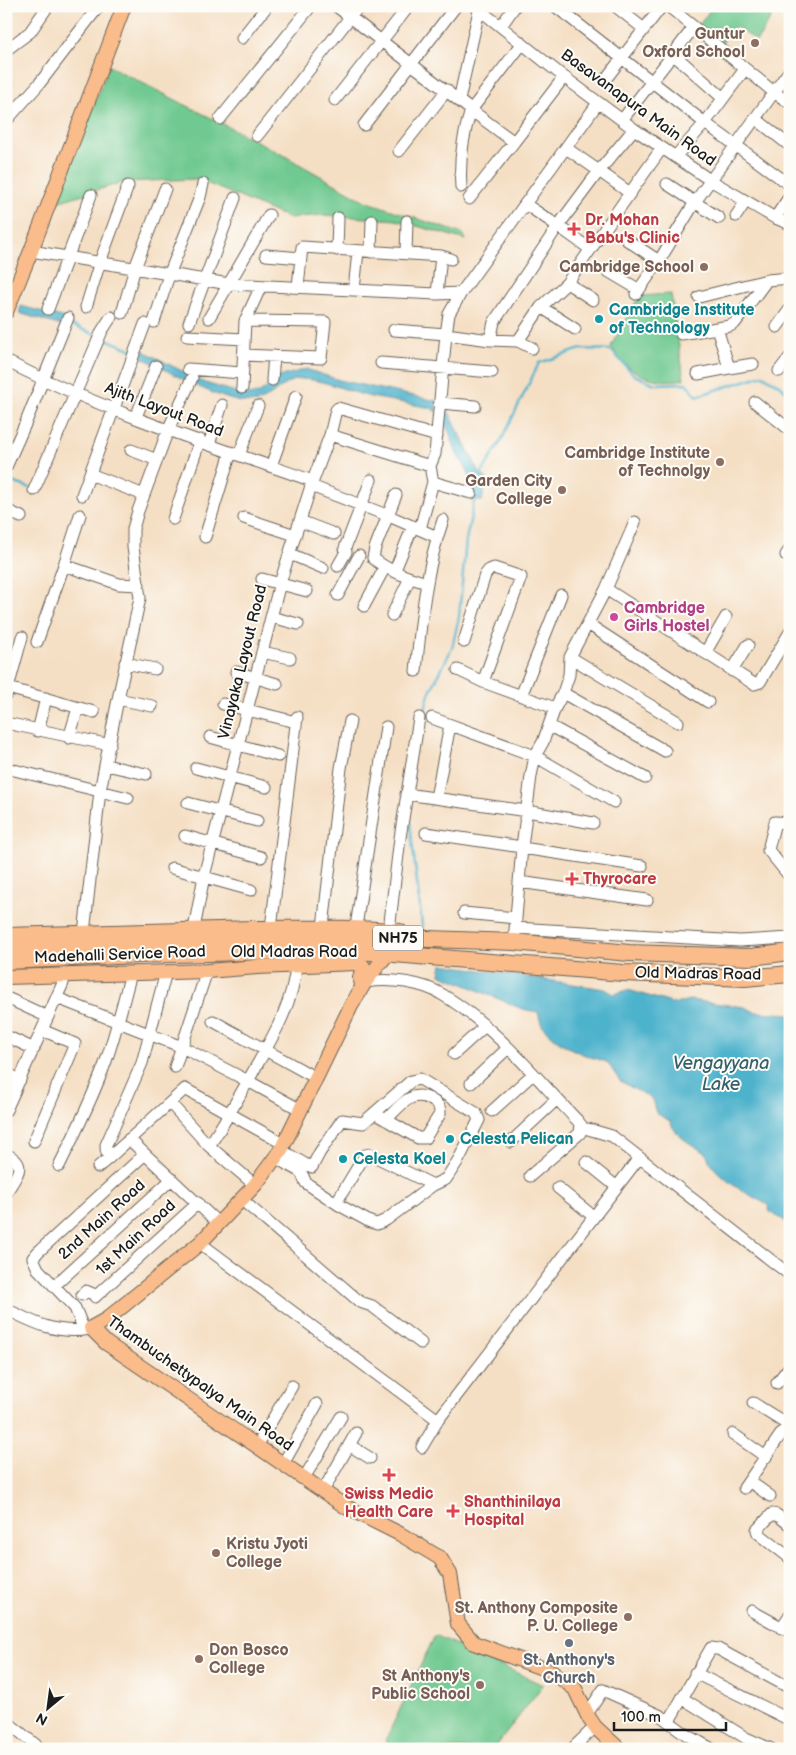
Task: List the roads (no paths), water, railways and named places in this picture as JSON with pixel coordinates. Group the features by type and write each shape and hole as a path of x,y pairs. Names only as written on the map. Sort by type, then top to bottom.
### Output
{"highway":[{"name":"Old Madras Road","path":"6,948 324,938 443,939 515,929 629,953 751,956 790,952"},
{"name":"Old Madras Road","path":"6,961 318,950 642,974 745,978 790,974"},
{"path":"318,950 330,964"}],"main road":[{"path":"6,312 11,287 31,251 121,7"},
{"path":"6,935 194,929 356,927 426,933 443,939"},
{"name":"Thambuchettypalya Main Road","path":"388,954 365,982 351,1006 280,1150 255,1185 200,1242 107,1319 88,1329 346,1507 400,1534 440,1558 450,1574 458,1624 474,1643 553,1672 575,1689 595,1726 619,1749"},
{"name":"Madehalli Service Road","path":"6,977 360,964 363,966 360,978 361,981 365,982"}],"street":[{"path":"6,50 30,32 48,6"},
{"path":"6,121 38,84 99,6"},
{"path":"242,38 267,6"},
{"path":"220,119 311,6"},
{"path":"336,6 514,142"},
{"path":"257,136 359,6"},
{"path":"335,100 409,6"},
{"path":"364,125 456,6"},
{"path":"501,26 514,6"},
{"path":"555,6 705,123 790,185"},
{"path":"615,6 644,28"},
{"path":"608,76 662,6"},
{"path":"668,6 775,93 790,103"},
{"path":"459,100 478,7"},
{"name":"Basavanapura Main Road","path":"478,7 564,77 634,129 710,180 775,218 790,224"},
{"path":"622,120 694,27"},
{"path":"461,187 459,166 464,131 471,110 522,44"},
{"path":"673,54 723,98"},
{"path":"676,157 705,123 745,69"},
{"path":"606,270 637,291 660,260 694,202 790,70"},
{"path":"469,199 564,77"},
{"path":"399,151 447,90"},
{"path":"364,606 416,528 433,482 430,466 436,454 449,314 461,293 598,103"},
{"path":"755,118 790,146"},
{"path":"490,340 494,322 558,226 599,171 634,129"},
{"path":"566,148 630,193"},
{"path":"518,340 541,307 567,283 662,148"},
{"path":"82,495 114,408 200,198 203,184"},
{"path":"667,184 719,218"},
{"path":"86,307 100,262 128,186"},
{"path":"34,490 100,335 116,315 165,189"},
{"path":"48,310 91,195"},
{"path":"775,218 790,196"},
{"path":"189,323 235,198"},
{"path":"736,216 746,201"},
{"path":"525,204 590,249"},
{"path":"209,318 269,215"},
{"path":"337,250 338,218"},
{"path":"371,252 372,221"},
{"path":"406,254 407,221"},
{"path":"627,240 660,260"},
{"path":"298,287 302,247 446,258 437,294"},
{"path":"31,251 229,284 437,294 461,293"},
{"path":"354,290 358,251"},
{"path":"266,255 301,258"},
{"path":"699,297 767,280 790,278"},
{"path":"681,334 730,326 735,323 767,280"},
{"path":"567,283 593,300"},
{"path":"242,388 245,321 261,286"},
{"path":"541,307 575,329"},
{"path":"777,327 790,309"},
{"path":"243,355 321,358 325,322 245,321"},
{"path":"6,467 66,322"},
{"path":"717,328 729,368"},
{"path":"394,330 490,340 518,340 532,348"},
{"path":"187,336 244,339"},
{"path":"272,380 274,356"},
{"path":"779,371 789,359"},
{"name":"Ajith Layout Road","path":"6,361 76,394 168,430 271,466 437,537"},
{"path":"381,363 492,372"},
{"path":"698,374 752,364"},
{"path":"136,417 156,366"},
{"path":"84,933 100,791 140,598 133,547 133,529 190,373 242,373"},
{"path":"271,466 296,396"},
{"path":"755,402 790,430"},
{"path":"440,403 475,406"},
{"path":"174,519 204,442 222,405"},
{"path":"205,537 235,454 258,406"},
{"name":"Vinayaka Layout Road","path":"194,929 204,876 222,813 280,583 330,435 336,410 338,408 437,436"},
{"path":"330,435 430,466"},
{"path":"131,450 157,460"},
{"path":"90,474 144,495"},
{"path":"338,566 346,552 345,548 371,480"},
{"path":"433,482 471,493"},
{"path":"373,558 375,548 396,496"},
{"path":"6,510 21,517"},
{"path":"37,642 80,515"},
{"path":"244,518 295,535"},
{"path":"416,671 427,582 437,537 443,520"},
{"path":"300,521 334,534"},
{"path":"515,929 522,847 535,756 543,742 555,708 563,693 569,675 570,657 606,589 635,522"},
{"path":"790,549 786,555 790,557"},
{"path":"346,552 373,558 390,569 410,578 427,582"},
{"path":"290,554 323,568"},
{"path":"338,595 360,556"},
{"path":"64,565 118,584 139,585"},
{"path":"464,642 488,570 494,568 521,577 484,682"},
{"path":"262,578 307,591"},
{"path":"392,614 410,578"},
{"path":"606,589 754,684 760,682 790,632"},
{"path":"522,696 561,595"},
{"path":"271,617 298,624"},
{"path":"705,653 726,617"},
{"path":"588,624 708,702"},
{"path":"22,637 7,692 46,698 94,712"},
{"path":"732,671 748,645"},
{"path":"262,652 290,658"},
{"path":"570,657 678,722"},
{"path":"125,663 155,669"},
{"path":"458,670 484,682 555,708"},
{"path":"236,672 277,684"},
{"path":"563,693 666,751"},
{"path":"38,731 46,698"},
{"path":"118,699 152,706"},
{"path":"223,704 297,719 271,928"},
{"path":"69,738 78,708"},
{"path":"389,930 419,718"},
{"path":"432,718 535,756 614,802"},
{"path":"323,927 341,768 350,721"},
{"path":"6,723 69,738 110,745"},
{"path":"436,798 450,725"},
{"path":"550,726 645,778"},
{"path":"356,927 386,727"},
{"path":"210,737 278,756"},
{"path":"106,765 146,774"},
{"path":"6,768 128,798"},
{"path":"196,768 266,787"},
{"path":"409,795 527,811 593,823"},
{"path":"188,803 256,821"},
{"path":"790,823 775,822 768,850 790,877"},
{"path":"426,833 642,866"},
{"path":"185,836 261,857"},
{"path":"172,868 252,890"},
{"path":"519,882 647,900"},
{"path":"464,913 515,929 740,941 790,938"},
{"path":"209,1146 230,1114 266,1050 293,988 296,965"},
{"path":"176,1067 207,971"},
{"path":"110,1157 106,1152 106,1146 142,1064 166,972"},
{"path":"59,1166 87,1108 102,1071 118,1023 131,973"},
{"path":"6,1110 63,984 64,974"},
{"path":"365,982 392,981 431,989 442,994 472,1014 485,1026 577,1120 582,1128 580,1133 530,1176"},
{"path":"57,998 182,1047 301,1110"},
{"path":"9,999 48,1017"},
{"path":"212,1021 316,1078"},
{"path":"454,1054 485,1026"},
{"path":"34,1141 75,1044 42,1030"},
{"path":"6,1036 34,1049"},
{"path":"471,1083 508,1048"},
{"path":"6,1073 20,1080"},
{"path":"492,1111 533,1074"},
{"path":"280,1150 301,1172 306,1183 336,1203 377,1224 386,1220 433,1185 446,1179 459,1159 478,1120 476,1113 420,1078 411,1081 364,1123 342,1120 320,1152 306,1183"},
{"path":"98,1167 185,1089 230,1114 280,1150 312,1167"},
{"path":"433,1101 439,1090"},
{"path":"374,1114 418,1138 425,1138 440,1114 439,1105 428,1097 419,1095 410,1097 386,1120"},
{"path":"511,1142 557,1099"},
{"path":"170,1103 209,1146 255,1185"},
{"path":"588,1129 612,1136 790,1275"},
{"path":"129,1139 218,1223"},
{"path":"6,1154 16,1159 19,1169 6,1193"},
{"path":"6,1309 34,1323 58,1330 75,1332 88,1329 75,1308 38,1269 33,1258 145,1154"},
{"path":"336,1203 365,1155 370,1154 433,1185"},
{"path":"422,1447 438,1420 639,1158"},
{"path":"586,1162 617,1187"},
{"name":"2nd Main Road","path":"54,1286 172,1179"},
{"path":"558,1188 594,1216"},
{"path":"241,1199 360,1302 372,1306 420,1343"},
{"name":"1st Main Road","path":"82,1294 86,1291 95,1297 198,1203"},
{"path":"200,1242 438,1420"},
{"path":"777,1383 790,1366"},
{"path":"257,1446 292,1386"},
{"path":"753,1403 789,1424 747,1484 770,1496"},
{"path":"283,1464 317,1404"},
{"path":"304,1478 340,1417"},
{"path":"323,1491 356,1433"},
{"path":"733,1434 766,1457"},
{"path":"349,1444 370,1458"},
{"path":"790,1525 777,1515 772,1514 757,1530 760,1536 790,1558"},
{"path":"752,1611 786,1630 790,1615"},
{"path":"669,1721 708,1651 714,1648 790,1688"},
{"path":"695,1673 790,1720"},
{"path":"587,1714 603,1690 669,1721 687,1735 712,1749"},
{"path":"682,1698 746,1738 771,1749"},
{"path":"6,1721 36,1745"},
{"path":"572,1749 595,1726"}],"water":[{"path":"21,306 66,318 62,326 19,313"},
{"path":"138,348 205,383 246,395 260,393 279,377 306,369 339,380 437,401 436,412 431,408 371,397 327,383 301,379 289,382 268,397 257,402 230,399 196,386 135,354"},
{"path":"442,406 449,412 479,472 487,479 482,501 472,500 473,491 468,471 457,455 442,417"},
{"name":"Vengayyana Lake","path":"442,964 605,989 614,994 628,990 675,1004 689,1000 745,1007 755,1012 790,1014 790,1224 770,1212 768,1205 741,1190 723,1177 710,1162 706,1153 685,1140 672,1127 670,1121 656,1113 652,1099 620,1081 607,1062 590,1057 557,1040 543,1027 538,1012 522,1009 440,974"}],"waterway":[{"path":"69,324 96,335"},
{"path":"103,338 133,350"},
{"path":"480,476 501,441 539,363 581,349 611,350 634,375 655,384 686,383 697,396 763,375 781,386 790,395"},
{"path":"6,480 30,488"},
{"path":"423,718 429,694 452,648 459,617 466,540 475,497"},
{"path":"409,815 423,933"}],"place":[{"name":"Guntur Oxford School","path":"755,43"},
{"name":"Dr. Mohan Babu's Clinic","path":"574,229"},
{"name":"Cambridge School","path":"704,267"},
{"name":"Cambridge Institute of Technology","path":"599,319"},
{"name":"Cambridge Institute of Technolgy","path":"720,462"},
{"name":"Garden City College","path":"562,490"},
{"name":"Cambridge Girls Hostel","path":"614,617"},
{"name":"Thyrocare","path":"572,879"},
{"name":"Celesta Pelican","path":"450,1139"},
{"name":"Celesta Koel","path":"343,1159"},
{"name":"Swiss Medic Health Care","path":"389,1475"},
{"name":"Shanthinilaya Hospital","path":"453,1511"},
{"name":"Kristu Jyoti College","path":"216,1553"},
{"name":"St. Anthony Composite P. U. College","path":"628,1617"},
{"name":"St. Anthony's Church","path":"569,1643"},
{"name":"Don Bosco College","path":"199,1659"},
{"name":"St Anthony's Public School","path":"480,1685"}]}
